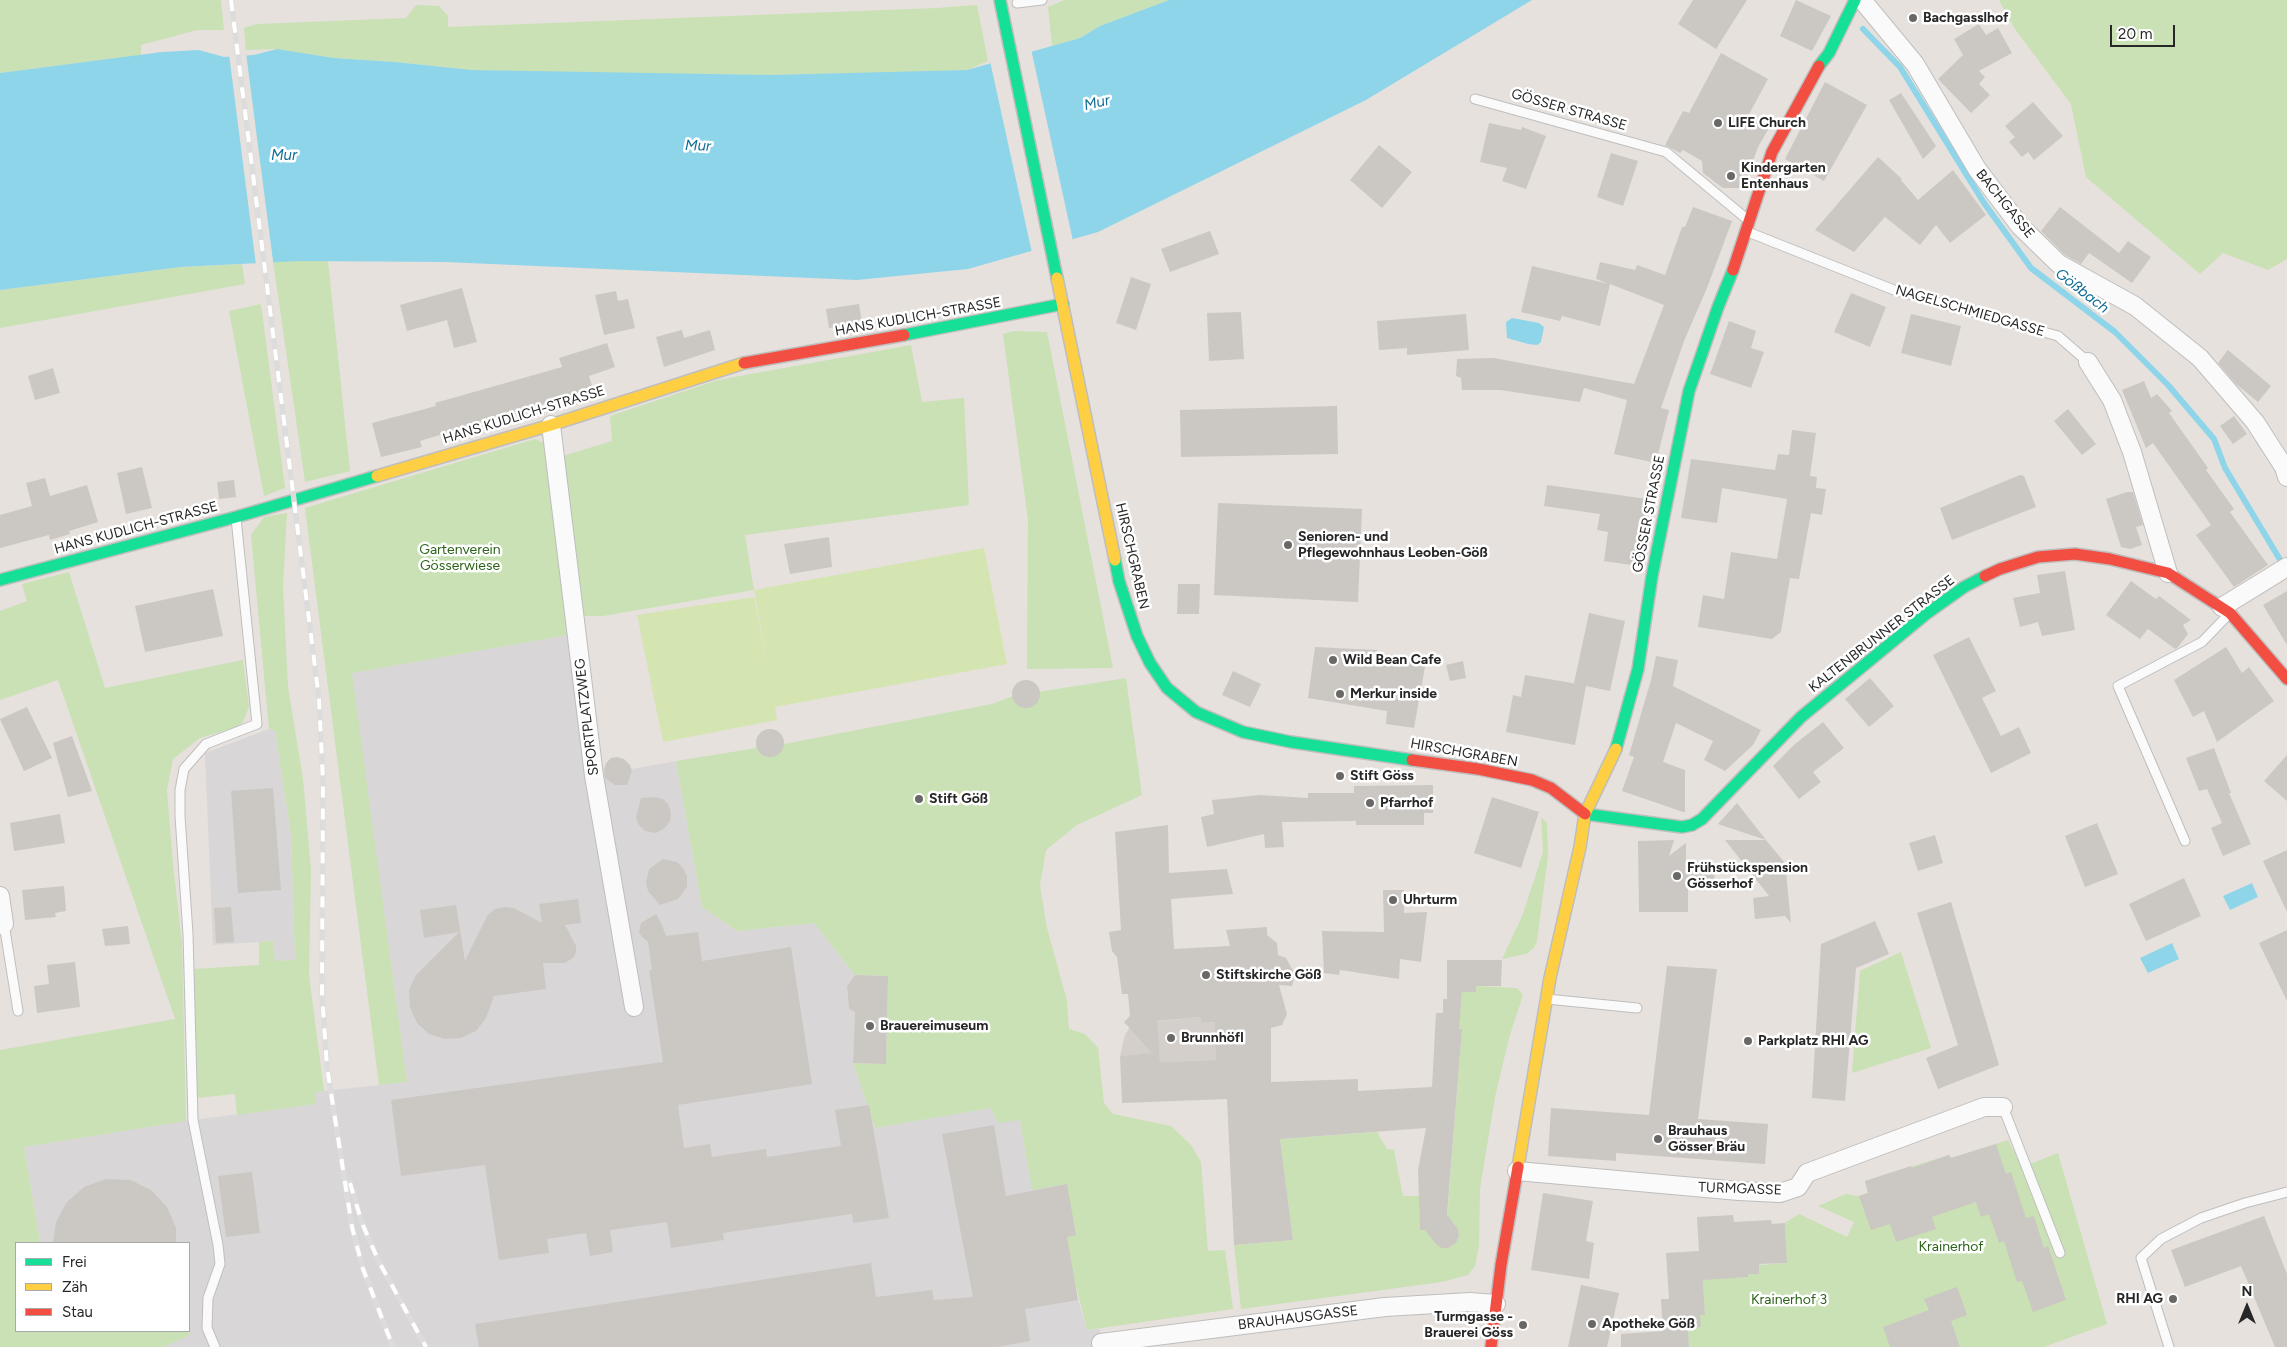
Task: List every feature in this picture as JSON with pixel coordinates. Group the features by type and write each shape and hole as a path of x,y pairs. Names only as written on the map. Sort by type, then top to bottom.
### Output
{"street":[{"name":"HIRSCHGRABEN","path":"1000,0 1119,581 1150,663 1167,688 1196,712 1243,732 1291,742 1478,769 1532,780 1551,788 1586,814"},
{"name":"GÖSSER STRASSE","path":"1586,814 1616,749 1638,669 1652,576 1689,391 1718,307 1738,259 1757,193 1772,152 1814,74 1829,53 1857,1"},
{"name":"BACHGASSE","path":"1857,1 1915,64 1977,169 2020,226 2059,264 2135,306 2200,358 2255,422 2284,467 2287,477"},
{"name":"HANS KUDLICH-STRASSE","path":"0,580 236,517 551,425 733,365 1004,317 1063,304"},
{"name":"NAGELSCHMIEDGASSE","path":"2088,362 2112,400 2132,452 2168,574"},
{"name":"SPORTPLATZWEG","path":"551,425 594,776 634,1007"},
{"name":"KALTENBRUNNER STRASSE","path":"1586,814 1682,827 1692,825 1702,819 1801,717 1864,664 1964,587 2000,569 2038,557 2075,554 2168,574 2226,610 2287,679"},
{"path":"2226,610 2266,579 2287,567"},
{"path":"1491,1347 1517,1171 1547,999 1586,814"},
{"path":"0,896 2,924"},
{"name":"TURMGASSE","path":"1517,1171 1739,1192 1780,1192 1798,1187 1807,1173 1984,1107 2003,1107"},
{"name":"BRAUHAUSGASSE","path":"1108,1344 1166,1341 1384,1307 1470,1302 1496,1304"}],"lane":[{"path":"1017,3 1042,0"},
{"name":"GÖSSER STRASSE","path":"1475,99 1666,152 1748,227"},
{"name":"NAGELSCHMIEDGASSE","path":"1748,227 1894,290 2058,336 2088,362"},
{"path":"215,1347 208,1328 208,1298 220,1264 218,1245 193,1120 188,934 180,790 184,769 206,744 257,724 236,517"},
{"path":"2185,841 2118,686 2202,642 2226,610"},
{"path":"2,924 18,1011"},
{"path":"1547,999 1637,1008"},
{"path":"2003,1107 2060,1253"},
{"path":"2169,1347 2141,1258 2161,1239 2201,1218 2245,1203 2287,1192"}],"shaded area":[{"path":"568,635 588,777 676,761 702,907 737,931 814,923 855,975 847,986 849,1009 855,1012 853,1063 875,1128 991,1108 1020,1120 1032,1189 1067,1184 1076,1235 1065,1244 1072,1265 1078,1300 1087,1330 1100,1329 1102,1347 164,1347 190,1335 190,1242 40,1242 24,1147 185,1121 316,1104 316,1092 407,1082 351,673"},
{"path":"269,729 275,731 291,834 295,960 275,961 273,941 213,945 205,753"},
{"name":"Brunnhöfl","path":"1200,1017 1201,1023 1216,1022 1216,1060 1160,1062 1159,1053 1120,1056 1125,1035 1132,1024"}],"green space":[{"path":"0,0 221,0 224,30 197,30 141,45 141,55 0,73"},
{"path":"1064,0 1169,0 1100,26 1080,38 1052,46 1048,7"},
{"path":"1999,0 2287,0 2287,259 2268,270 2223,253 2200,274 2086,177 2071,104 2015,29"},
{"path":"416,5 439,6 448,16 448,27 977,5 988,61 967,70 920,72 770,75 618,74 472,70 334,58 277,49 246,50 244,28 257,24 406,18"},
{"path":"273,261 328,261 350,471 305,482"},
{"path":"242,264 245,284 0,328 0,290 181,267"},
{"path":"261,304 285,488 264,496 229,311"},
{"path":"1014,331 1047,332 1113,668 1027,669 1028,520 1003,334"},
{"path":"911,345 922,402 964,398 969,505 745,535 754,590 603,616 582,616 563,456 612,441 610,416 718,380"},
{"name":"Gartenverein Gösserwiese","path":"535,439 544,443 568,635 352,673 407,1082 379,1085 305,508"},
{"path":"287,513 283,586 288,687 303,779 311,870 309,975 324,1091 316,1092 316,1104 237,1115 235,1094 196,1098 194,969 259,965 259,942 273,941 275,961 295,960 291,834 275,731 269,729 251,535 264,517"},
{"path":"984,548 1007,664 775,707 777,720 663,742 637,615 754,597 768,669 754,590"},
{"path":"69,572 105,688 243,660 249,707 241,726 200,738 173,759 167,790 182,944 186,1121 24,1147 40,1242 15,1242 15,1332 190,1332 190,1335 164,1347 0,1347 0,1050 175,1019 58,680 0,700 0,611 27,601 22,584"},
{"path":"1126,678 1142,795 1077,825 1046,850 1040,885 1047,928 1067,1001 1069,1029 1085,1034 1098,1048 1104,1103 1113,1114 1171,1126 1191,1145 1201,1162 1208,1251 1225,1250 1233,1309 1087,1330 1064,1238 1076,1235 1066,1184 1032,1190 1020,1120 998,1123 991,1108 875,1128 853,1063 886,1064 888,976 855,975 814,923 737,931 702,907 676,761 757,748 760,753 770,757 779,754 784,744 992,704 1013,696"},
{"path":"1541,817 1547,823 1548,856 1537,941 1534,948 1526,954 1502,959 1523,914 1543,852"},
{"path":"1901,952 1931,1048 1852,1073 1860,971"},
{"path":"1476,986 1517,988 1523,995 1509,1038 1495,1097 1480,1189 1479,1246 1475,1266 1468,1275 1442,1282 1241,1309 1234,1245 1293,1240 1280,1139 1377,1132 1387,1149 1394,1150 1403,1196 1419,1196 1420,1230 1432,1230 1432,1239 1442,1248 1448,1248 1456,1243 1459,1236 1458,1229 1453,1222 1447,1220 1462,1029 1459,1029 1462,992 1476,992"},
{"name":"Krainerhof","path":"2008,1140 2022,1167 2058,1153 2107,1324 2044,1347 1689,1347 1688,1328 1700,1315 1705,1314 1703,1280 1735,1272 1736,1278 1748,1277 1748,1274 1759,1273 1759,1265 1787,1263 1785,1223 1799,1214 1847,1237 1854,1222 1818,1206 1846,1194 1859,1196 1868,1193 1865,1181 1949,1155 1951,1158"}],"water":[{"name":"Mur","path":"1169,0 1532,0 1366,100 1098,232 968,269 857,280 445,262 299,261 181,267 0,290 0,73 162,52 199,50 224,57 254,55 277,49 334,58 472,70 770,75 967,70 1080,38 1100,26"},
{"path":"1512,318 1539,323 1544,327 1541,342 1537,345 1528,344 1507,338 1506,322"},
{"path":"2252,883 2258,897 2230,910 2223,896"},
{"path":"2172,943 2179,959 2148,973 2140,958"}],"pier":[{"path":"1031,49 1073,241 1032,253 990,61"},
{"path":"246,53 273,264 256,265 229,54"}],"building":[{"path":"1693,0 1747,0 1716,49 1678,24"},
{"path":"1796,0 1831,16 1812,51 1780,36"},
{"path":"1979,24 1986,35 1998,28 2012,53 1979,71 1985,77 1979,84 1990,95 1971,113 1938,79 1963,55 1954,39"},
{"name":"LIFE Church","path":"1721,53 1768,79 1748,116 1769,128 1758,147 1743,188 1723,188 1703,173 1702,161 1683,150 1680,153 1665,145 1683,111 1689,113"},
{"path":"1825,82 1867,105 1824,181 1785,159"},
{"path":"1901,93 1936,146 1923,159 1889,100"},
{"path":"2033,102 2063,136 2034,160 2028,152 2022,157 2009,142 2015,137 2005,126"},
{"path":"1489,123 1521,130 1522,127 1546,136 1526,189 1502,181 1507,168 1480,162"},
{"path":"1379,145 1412,172 1382,208 1350,180"},
{"path":"1611,153 1638,161 1623,206 1597,197"},
{"path":"1878,157 1902,179 1918,200 1953,170 1986,215 1950,243 1936,225 1920,245 1885,217 1854,252 1815,230"},
{"path":"1693,207 1732,221 1707,288 1684,341 1661,408 1669,410 1656,463 1614,454 1627,400 1584,388 1580,402 1500,390 1462,390 1461,378 1456,376 1457,359 1494,358 1634,384 1664,305 1610,284 1600,326 1562,316 1560,321 1521,312 1532,266 1609,284 1596,279 1600,262 1635,270 1637,265 1665,275 1682,227 1685,227"},
{"path":"2060,207 2119,253 2128,241 2151,257 2132,283 2089,253 2081,264 2065,255 2041,231"},
{"path":"1210,231 1219,254 1170,272 1161,249"},
{"path":"1131,277 1151,284 1136,330 1116,323"},
{"path":"462,288 477,342 454,348 447,320 407,331 400,305"},
{"path":"616,291 618,301 628,299 635,328 604,335 595,295"},
{"path":"1851,293 1886,307 1870,347 1834,332"},
{"path":"859,304 862,323 829,328 826,309"},
{"path":"1241,312 1244,359 1209,361 1207,313"},
{"path":"1466,314 1469,350 1407,355 1407,348 1379,350 1377,321"},
{"path":"1911,314 1961,326 1951,366 1901,353"},
{"path":"1729,321 1756,331 1751,348 1764,352 1751,388 1710,374"},
{"path":"682,330 684,338 710,330 715,350 664,367 656,337"},
{"path":"607,343 615,367 589,376 593,389 420,441 422,447 381,457 372,423 436,406 435,403 562,367 559,358"},
{"path":"2228,350 2271,386 2258,402 2236,384 2218,363"},
{"path":"53,368 60,393 35,400 28,376"},
{"path":"2144,381 2151,398 2157,394 2172,411 2169,413 2234,509 2230,512 2268,565 2234,587 2196,535 2211,525 2153,443 2146,448 2122,390"},
{"path":"1337,406 1338,454 1181,457 1180,410"},
{"path":"2068,409 2096,444 2082,455 2054,421"},
{"path":"2234,416 2247,434 2233,444 2220,426"},
{"path":"1792,430 1816,433 1810,476 1817,477 1816,488 1826,489 1822,515 1811,513 1799,579 1790,578 1781,632 1772,639 1698,627 1703,595 1724,599 1731,552 1777,559 1787,499 1722,488 1717,523 1681,518 1691,459 1775,470 1778,454 1789,455"},
{"path":"142,467 152,508 126,514 117,473"},
{"path":"2020,475 2024,476 2036,507 1952,540 1940,508"},
{"path":"45,478 50,496 87,485 98,522 69,531 70,534 50,540 49,535 0,548 0,515 32,506 26,483"},
{"path":"234,480 236,497 219,499 217,482"},
{"path":"1547,485 1647,499 1638,566 1604,561 1608,532 1597,530 1600,514 1544,506"},
{"path":"2127,492 2133,492 2143,525 2136,527 2142,545 2130,549 2121,547 2106,499"},
{"name":"Senioren- und Pflegewohnhaus Leoben-Göß","path":"1218,503 1362,509 1358,602 1214,595"},
{"path":"829,537 832,567 790,574 784,544"},
{"path":"2065,571 2075,630 2042,636 2038,622 2020,627 2013,598 2040,593 2037,575"},
{"path":"2131,581 2156,599 2159,596 2191,620 2183,625 2188,634 2178,647 2175,649 2148,629 2140,639 2106,615"},
{"path":"1178,584 1200,584 1199,614 1177,614"},
{"path":"213,589 223,636 145,652 135,606"},
{"path":"2287,591 2287,645 2263,605"},
{"path":"1589,613 1625,621 1610,691 1586,686 1575,745 1506,732 1513,695 1521,697 1525,675 1578,684 1574,683"},
{"path":"1969,637 1996,691 1982,698 2001,736 2019,727 2031,753 1991,773 1933,655"},
{"path":"1315,647 1377,650 1377,653 1426,661 1414,728 1386,724 1387,711 1308,698"},
{"path":"2226,647 2242,673 2249,667 2274,701 2217,742 2204,711 2193,717 2174,680"},
{"path":"1656,656 1678,660 1673,686 1761,730 1753,745 1725,771 1704,760 1713,741 1676,723 1663,762 1685,770 1685,812 1622,791 1634,757 1629,755"},
{"path":"1463,661 1466,678 1450,681 1446,665"},
{"path":"1233,671 1261,684 1250,707 1222,695"},
{"path":"1870,678 1894,706 1869,727 1845,699"},
{"path":"1026,680 1036,684 1040,694 1036,704 1026,708 1016,704 1012,694 1016,684"},
{"path":"27,707 52,758 24,771 0,719"},
{"path":"1823,722 1844,748 1813,772 1821,782 1799,799 1773,766 1795,744"},
{"path":"770,729 780,733 784,743 780,753 770,757 760,753 756,743 760,733"},
{"path":"72,736 92,791 68,797 53,743"},
{"path":"2214,748 2231,793 2229,793 2251,844 2223,856 2211,828 2222,823 2207,789 2199,791 2186,758"},
{"path":"2287,755 2287,801 2264,781"},
{"path":"611,758 624,759 630,765 632,771 627,785 615,785 605,778 604,769 606,763"},
{"path":"1433,785 1433,813 1424,813 1424,825 1356,825 1356,821 1282,822 1284,847 1265,848 1264,834 1207,847 1201,817 1214,814 1212,800 1260,795 1308,798 1308,793 1354,793 1354,786"},
{"path":"273,788 281,890 238,893 231,791"},
{"path":"655,797 663,799 668,804 671,813 670,821 665,828 656,833 645,831 639,825 636,818 641,798"},
{"path":"1492,797 1539,812 1521,868 1474,853"},
{"path":"1737,803 1766,840 1718,824"},
{"path":"60,814 65,843 14,851 10,823"},
{"path":"2097,823 2118,874 2085,887 2065,836"},
{"path":"1168,825 1169,873 1227,869 1233,894 1171,899 1174,949 1230,946 1226,930 1267,927 1267,935 1277,943 1278,955 1286,958 1295,974 1292,986 1279,985 1287,1014 1282,1025 1271,1028 1271,1082 1358,1079 1358,1091 1432,1087 1436,1013 1443,1013 1443,999 1447,999 1447,960 1502,960 1501,986 1476,986 1476,992 1462,992 1459,1029 1462,1029 1447,1215 1458,1229 1459,1236 1456,1243 1448,1248 1442,1248 1437,1245 1425,1230 1420,1230 1418,1170 1426,1128 1280,1139 1293,1240 1234,1245 1227,1099 1122,1103 1120,1056 1152,1053 1124,1022 1130,1016 1128,994 1122,994 1117,957 1112,951 1109,932 1121,930 1115,832","holes":["1200,1017 1201,1023 1215,1022 1216,1060 1160,1062 1157,1021"]},
{"path":"1935,835 1943,863 1918,871 1909,843"},
{"name":"Frühstückspension Gösserhof","path":"1674,840 1669,856 1686,843 1686,863 1714,863 1715,888 1688,888 1688,912 1639,912 1638,841"},
{"path":"1725,840 1766,840 1785,863 1791,923 1785,916 1755,919 1753,898 1769,896"},
{"path":"2287,850 2287,912 2263,861"},
{"path":"663,859 677,862 683,868 687,876 687,887 678,899 660,905 648,891 646,882 649,869"},
{"path":"2184,878 2201,916 2146,941 2129,904"},
{"path":"64,886 66,911 55,913 56,917 25,920 22,890"},
{"path":"1383,890 1404,890 1404,913 1427,912 1421,962 1400,959 1399,979 1340,970 1339,975 1324,973 1322,931 1384,932"},
{"path":"578,899 581,923 565,925 576,946 576,952 574,957 565,963 543,963 546,989 494,996 486,1018 476,1031 461,1038 445,1039 429,1034 417,1023 410,1007 409,990 416,975 459,932 424,938 420,910 456,905 465,961 487,916 495,909 504,907 514,908 542,923 539,904"},
{"path":"1951,902 1999,1065 1938,1089 1926,1058 1958,1045 1917,913"},
{"path":"231,907 234,942 216,943 214,908"},
{"path":"656,914 666,936 698,932 702,961 791,947 812,1084 678,1105 684,1148 710,1144 712,1157 766,1149 767,1157 841,1146 835,1110 869,1105 889,1218 853,1223 852,1214 723,1233 724,1240 671,1248 667,1222 610,1230 613,1252 590,1256 586,1233 547,1239 549,1253 499,1260 485,1165 401,1176 391,1100 663,1062 649,970 652,970 648,942 639,932 641,923"},
{"path":"1875,921 1889,954 1856,968 1845,1101 1812,1098 1821,944"},
{"path":"128,926 130,944 105,946 102,929"},
{"path":"2287,930 2287,1001 2259,943"},
{"path":"75,962 80,1007 37,1013 34,986 49,984 47,965"},
{"path":"1667,966 1717,969 1698,1119 1768,1124 1765,1164 1616,1153 1616,1161 1548,1156 1551,1108 1649,1115"},
{"name":"Brauereimuseum","path":"855,975 888,976 886,1064 853,1063 855,1012 849,1009 847,986"},
{"path":"994,1125 1006,1196 1067,1184 1076,1235 1067,1237 1078,1300 1025,1309 1030,1341 996,1347 479,1347 475,1324 871,1263 876,1297 932,1290 934,1300 973,1297 942,1134"},
{"path":"1996,1144 2006,1174 2011,1172 2026,1218 2034,1216 2044,1248 2048,1246 2066,1300 2033,1312 2022,1281 2017,1282 2004,1241 1999,1243 1989,1214 1981,1217 1976,1202 1932,1217 1936,1229 1896,1242 1890,1224 1871,1230 1859,1196 1868,1193 1865,1181 1949,1155 1951,1158"},
{"path":"252,1172 260,1233 226,1237 218,1176"},
{"path":"106,1179 130,1180 151,1190 167,1207 176,1228 176,1242 53,1242 56,1222 67,1202 84,1187"},
{"path":"1543,1193 1593,1201 1586,1241 1594,1243 1589,1279 1531,1270"},
{"path":"1733,1215 1734,1222 1771,1220 1772,1224 1785,1223 1787,1263 1759,1264 1759,1274 1748,1274 1748,1277 1703,1280 1705,1315 1700,1315 1701,1327 1688,1328 1689,1347 1621,1347 1621,1334 1663,1331 1661,1299 1669,1299 1666,1253 1699,1251 1697,1217"},
{"path":"2264,1216 2287,1274 2287,1347 2275,1347 2241,1266 2185,1287 2171,1250"},
{"name":"Apotheke Göß","path":"1581,1285 1619,1293 1607,1347 1568,1347"},
{"path":"1957,1287 1967,1315 1951,1321 1960,1347 1890,1347 1883,1327 1929,1310 1924,1299"}],"waterway":[{"name":"Gößbach","path":"1863,29 1900,67 1984,203 2031,268 2115,332 2168,385 2214,439 2225,468 2285,568"}],"railway":[{"path":"231,0 319,699 323,781 322,993 327,1067 352,1227 363,1269 393,1347"},
{"path":"350,1183 362,1223 379,1262 426,1347"}],"traffic: fast":[{"path":"1000,0 1057,278"},
{"path":"1819,66 1829,53 1855,0"},
{"path":"1616,749 1638,669 1652,576 1689,391 1733,270"},
{"path":"904,335 1063,304"},
{"path":"0,580 236,517 377,476"},
{"path":"1115,560 1119,581 1137,636 1150,663 1167,688 1196,712 1243,732 1291,742 1412,760"},
{"path":"1585,814 1682,827 1692,825 1702,819 1801,717 1926,614 1964,587 1985,576"}],"traffic: slow":[{"path":"1057,278 1115,560"},
{"path":"377,476 551,425 744,363"},
{"path":"1518,1167 1550,978 1580,847 1585,814 1616,749"}],"traffic: jam":[{"path":"1733,270 1772,152 1819,66"},
{"path":"744,363 904,335"},
{"path":"1985,576 2000,569 2038,557 2075,554 2110,559 2168,573 2230,613 2287,679"},
{"path":"1412,760 1478,769 1532,780 1551,788 1585,814"},
{"path":"1491,1347 1501,1265 1518,1167"}],"place":[{"name":"Bachgasslhof","path":"1913,18"},
{"name":"LIFE Church","path":"1718,123"},
{"name":"Kindergarten Entenhaus","path":"1731,176"},
{"name":"Senioren- und Pflegewohnhaus Leoben-Göß","path":"1288,545"},
{"name":"Wild Bean Cafe","path":"1333,660"},
{"name":"Merkur inside","path":"1340,694"},
{"name":"Stift Göss","path":"1340,776"},
{"name":"Stift Göß","path":"919,799"},
{"name":"Pfarrhof","path":"1370,803"},
{"name":"Frühstückspension Gösserhof","path":"1677,876"},
{"name":"Uhrturm","path":"1393,900"},
{"name":"Stiftskirche Göß","path":"1206,975"},
{"name":"Brauereimuseum","path":"870,1026"},
{"name":"Brunnhöfl","path":"1171,1038"},
{"name":"Parkplatz RHI AG","path":"1748,1041"},
{"name":"Brauhaus Gösser Bräu","path":"1658,1139"},
{"name":"RHI AG","path":"2173,1299"},
{"name":"Apotheke Göß","path":"1592,1324"},
{"name":"Turmgasse - Brauerei Göss","path":"1523,1325"}],"park label":[{"name":"Krainerhof 3","path":"1789,1300"}]}
